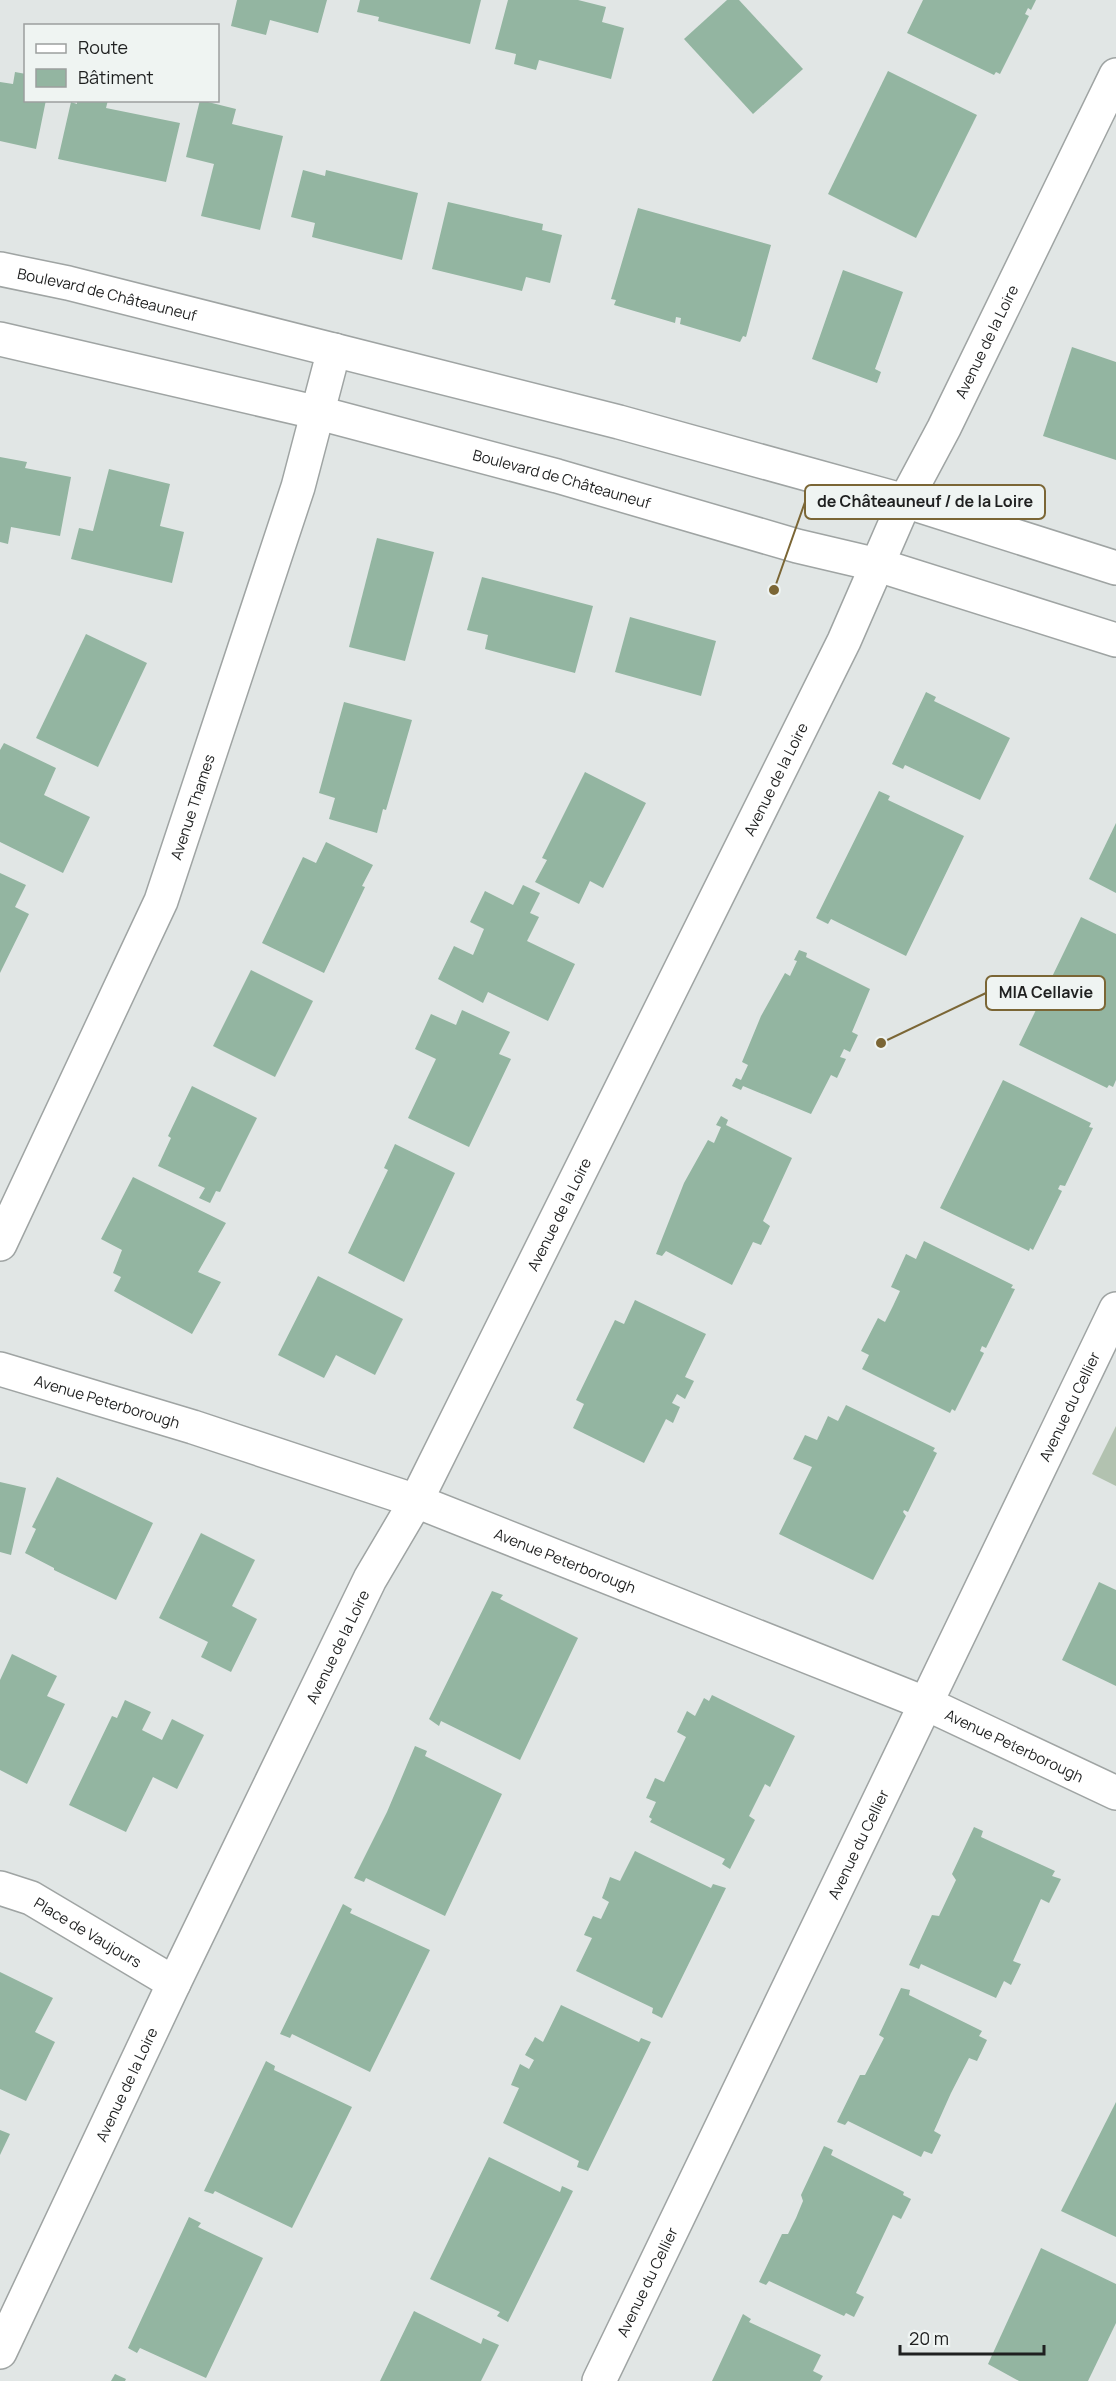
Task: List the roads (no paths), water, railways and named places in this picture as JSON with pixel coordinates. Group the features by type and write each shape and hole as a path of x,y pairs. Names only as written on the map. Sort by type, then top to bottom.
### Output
{"street":[{"name":"Avenue de la Loire","path":"0,2352 174,1983 370,1579 416,1501 839,652 905,501 944,428 1116,75"},
{"name":"Boulevard de Châteauneuf","path":"0,269 619,422 905,501 1116,568"},
{"name":"Boulevard de Châteauneuf","path":"0,339 319,413 557,476 797,546 878,566 1116,640"},
{"name":"Avenue Thames","path":"0,1244 161,901 298,487 334,350"},
{"name":"Avenue du Cellier","path":"599,2381 1116,1309"},
{"name":"Avenue Peterborough","path":"0,1370 193,1427 416,1501 927,1704 1116,1793"},
{"name":"Place de Vaujours","path":"0,1888 31,1898 174,1983"}],"place":[{"name":"de Châteauneuf / de la Loire","path":"774,590"},
{"name":"MIA Cellavie","path":"881,1043"}]}
